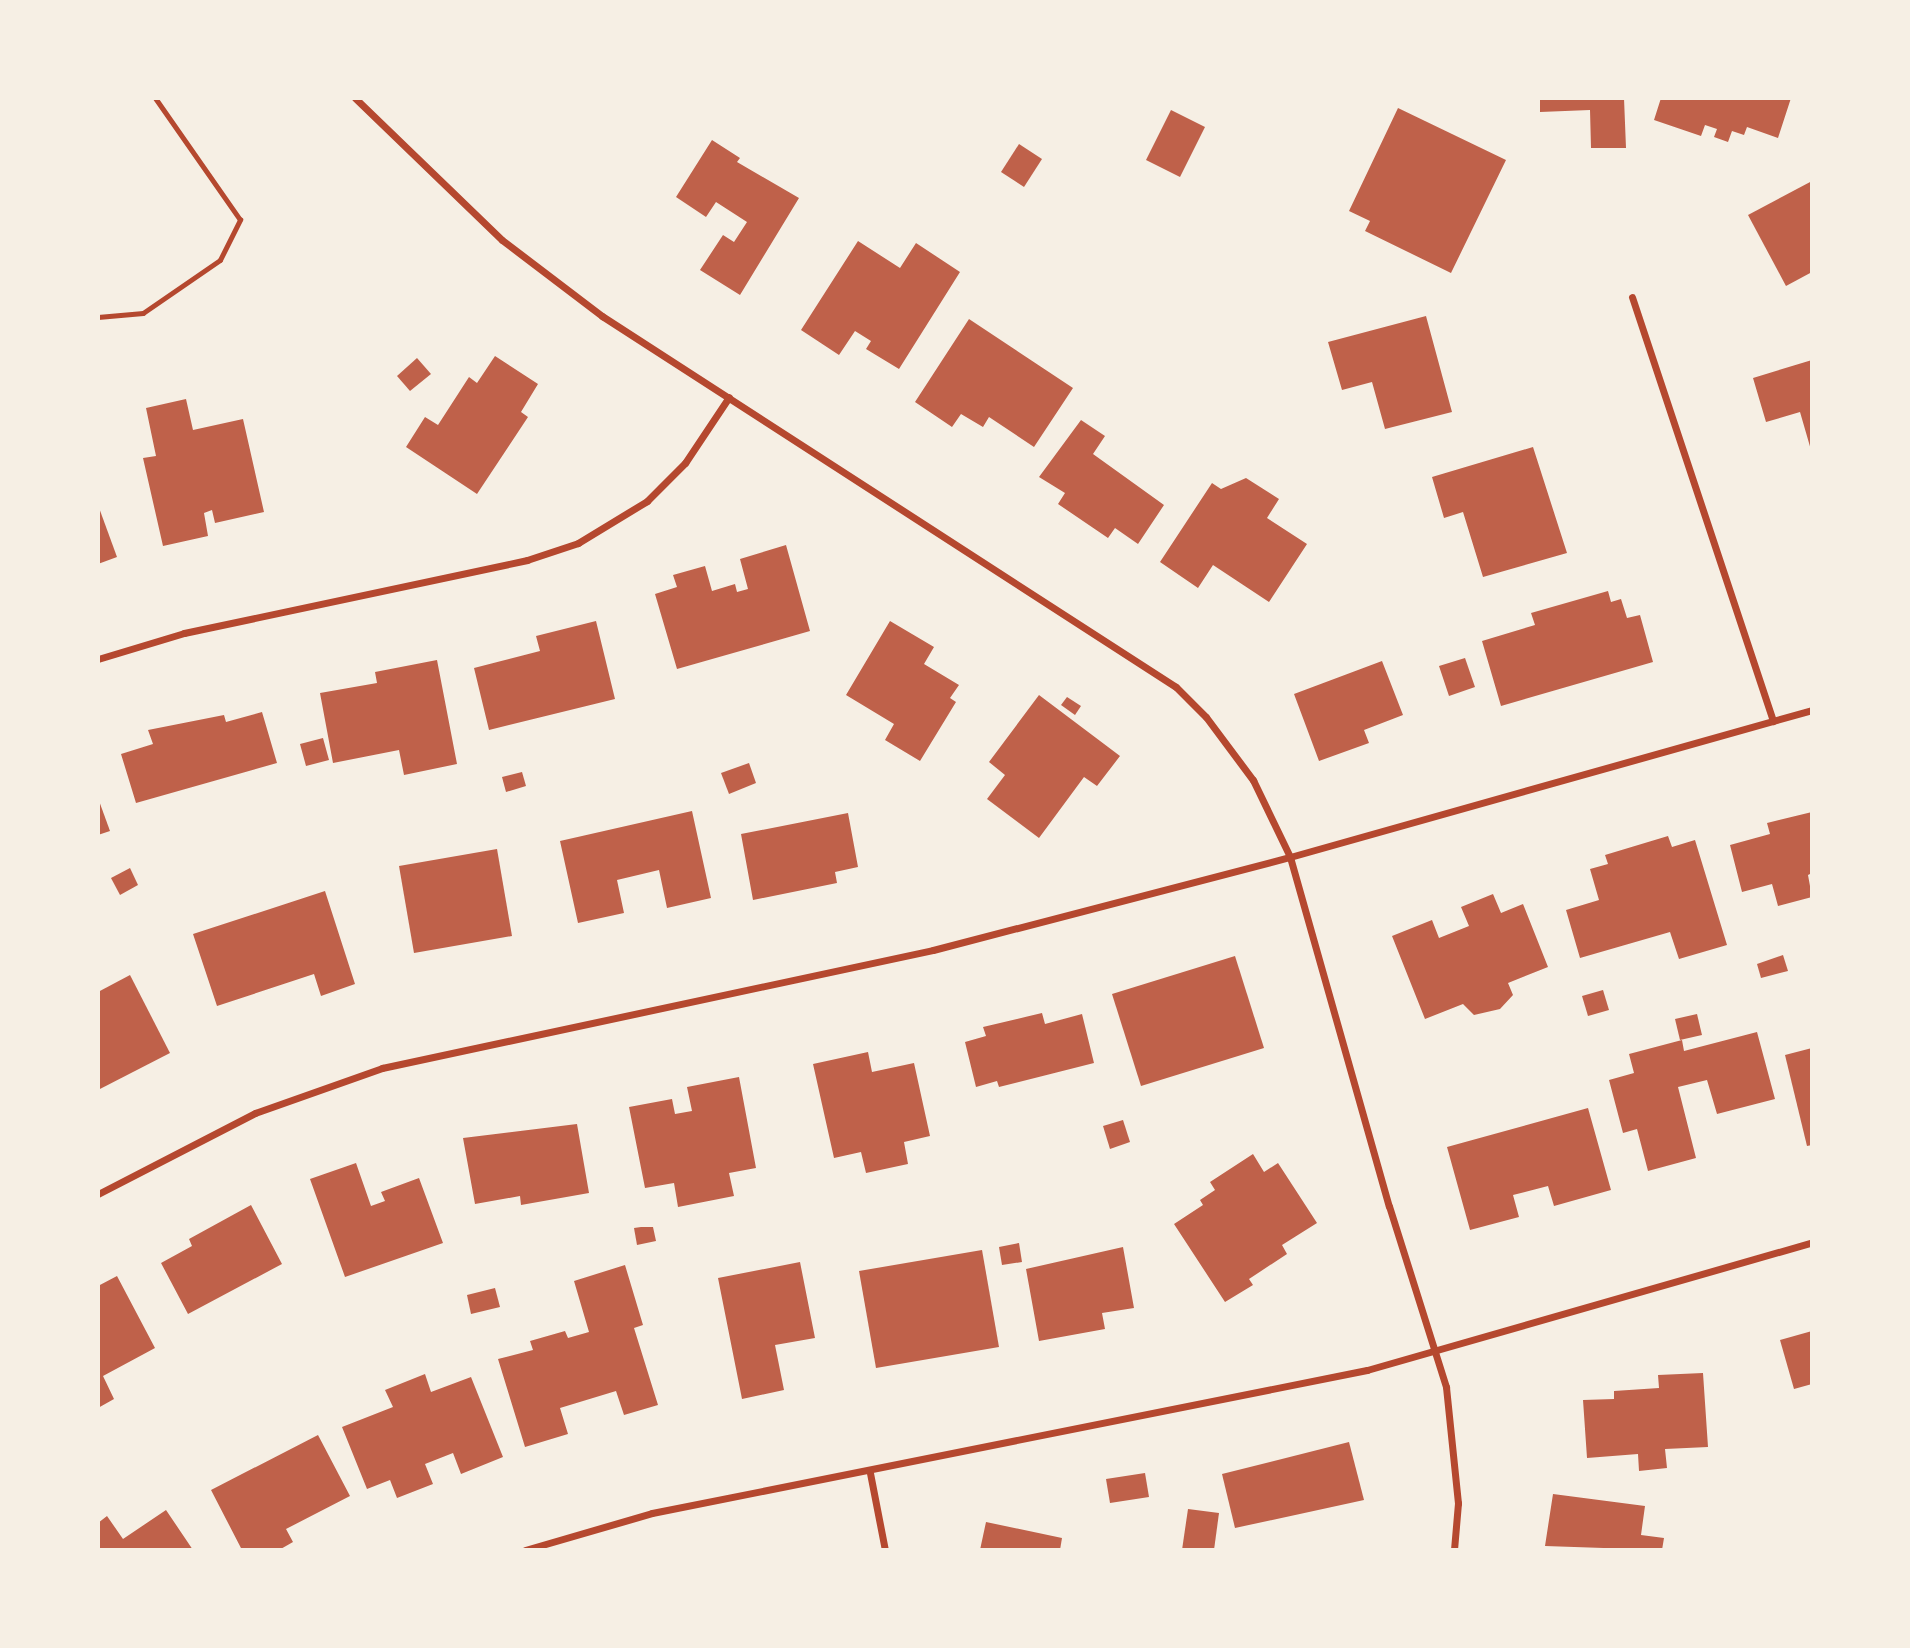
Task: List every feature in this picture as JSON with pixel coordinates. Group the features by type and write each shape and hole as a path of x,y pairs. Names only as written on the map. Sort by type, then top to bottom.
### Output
{"street":[{"path":"355,98 502,240 602,316 1176,687 1253,780 1290,857 1446,1387 1455,1445 1454,1550"},
{"path":"1632,297 1773,721"},
{"path":"98,659 184,633 515,563 578,542 647,501 676,473 701,443 729,397"},
{"path":"98,1194 255,1113 382,1068 933,950 1290,857 1812,710"},
{"path":"525,1550 652,1513 870,1472 1367,1370 1812,1242"},
{"path":"870,1472 886,1550"}],"path":[{"path":"98,317 143,313 220,260 240,220 155,98"}],"building":[{"path":"1540,98 1624,98 1626,148 1591,148 1590,110 1540,112"},
{"path":"1661,98 1791,98 1778,138 1747,127 1744,135 1732,131 1728,142 1714,137 1717,129 1705,125 1701,136 1654,120"},
{"path":"1398,108 1506,160 1451,273 1365,231 1370,221 1349,211"},
{"path":"1171,110 1205,127 1180,177 1146,160"},
{"path":"712,140 740,158 737,162 799,198 740,295 700,270 723,235 734,242 747,222 716,202 706,217 676,197"},
{"path":"1019,144 1042,159 1024,187 1001,172"},
{"path":"1812,181 1812,272 1786,286 1748,215"},
{"path":"858,241 900,268 916,243 960,272 899,369 866,349 871,341 855,331 839,355 801,330"},
{"path":"1426,316 1452,412 1385,429 1372,382 1342,390 1328,342"},
{"path":"969,319 1073,388 1034,447 989,417 983,427 961,414 952,427 915,402"},
{"path":"495,356 538,384 521,412 528,417 477,494 406,447 425,417 438,425 469,377 477,383"},
{"path":"417,358 431,374 410,391 397,376"},
{"path":"1812,360 1811,450 1800,412 1766,422 1753,378"},
{"path":"186,399 193,430 243,419 264,512 215,523 212,510 204,513 208,536 163,546 143,458 156,456 146,408"},
{"path":"1081,420 1105,436 1093,454 1164,505 1138,544 1115,528 1108,538 1058,504 1065,493 1039,477"},
{"path":"1533,447 1567,553 1483,577 1463,512 1444,518 1432,477"},
{"path":"1246,478 1279,499 1267,518 1307,544 1269,602 1213,565 1198,588 1160,562 1212,483 1221,489"},
{"path":"98,505 117,557 98,564"},
{"path":"786,545 810,631 677,669 655,594 677,587 673,575 705,566 712,591 735,584 737,592 748,589 740,559"},
{"path":"1608,591 1611,602 1621,599 1627,618 1640,615 1653,662 1501,706 1482,641 1535,625 1531,613"},
{"path":"596,621 615,699 489,730 474,668 540,651 536,636"},
{"path":"890,621 934,647 924,664 959,685 950,698 956,702 920,761 885,740 894,724 846,695"},
{"path":"1465,658 1475,687 1449,696 1439,666"},
{"path":"437,660 457,764 404,775 399,750 333,763 320,693 377,683 375,672"},
{"path":"1382,661 1403,715 1364,730 1369,743 1319,761 1294,694"},
{"path":"1039,695 1120,756 1097,786 1084,777 1039,838 987,799 1005,775 989,762"},
{"path":"1067,697 1081,706 1075,715 1061,705"},
{"path":"262,712 277,763 136,803 121,754 153,744 148,730 224,715 226,722"},
{"path":"323,738 329,760 306,766 300,744"},
{"path":"749,763 756,783 729,794 721,773"},
{"path":"522,772 526,786 506,792 502,777"},
{"path":"98,798 110,831 98,835"},
{"path":"692,811 711,898 667,908 659,870 617,880 624,913 578,923 560,841"},
{"path":"1812,812 1812,873 1808,875 1812,897 1778,906 1772,884 1742,892 1730,845 1770,834 1767,823"},
{"path":"848,813 858,867 835,872 837,883 753,900 741,834"},
{"path":"1668,836 1672,847 1695,840 1727,945 1679,959 1670,932 1580,958 1566,910 1599,900 1590,869 1608,864 1605,855"},
{"path":"497,849 512,936 414,953 399,866"},
{"path":"130,868 138,885 120,895 111,878"},
{"path":"325,891 355,984 321,996 314,974 217,1006 193,934"},
{"path":"1493,894 1501,913 1523,904 1548,967 1508,983 1513,995 1500,1009 1474,1015 1463,1004 1425,1019 1392,936 1432,920 1439,938 1469,926 1461,907"},
{"path":"1783,955 1788,971 1761,978 1757,964"},
{"path":"1235,956 1264,1048 1141,1086 1112,994"},
{"path":"130,975 170,1053 98,1090 98,992"},
{"path":"1603,990 1609,1010 1588,1016 1582,996"},
{"path":"1042,1013 1045,1024 1082,1014 1094,1063 999,1087 997,1081 976,1087 965,1042 986,1036 983,1027"},
{"path":"1697,1014 1702,1035 1680,1040 1675,1019"},
{"path":"1757,1032 1775,1099 1717,1114 1707,1080 1678,1087 1696,1158 1648,1171 1637,1129 1623,1133 1609,1080 1634,1073 1629,1054 1682,1040 1684,1051"},
{"path":"1812,1048 1812,1145 1807,1146 1785,1055"},
{"path":"868,1052 872,1072 914,1063 930,1136 904,1142 908,1164 866,1173 861,1152 834,1158 813,1064"},
{"path":"739,1077 756,1168 729,1173 734,1196 678,1207 674,1183 645,1188 629,1107 672,1099 675,1114 692,1111 687,1087"},
{"path":"1588,1108 1611,1190 1554,1206 1548,1186 1513,1195 1519,1217 1470,1230 1447,1147"},
{"path":"1123,1120 1130,1142 1110,1149 1103,1126"},
{"path":"577,1124 589,1193 521,1205 520,1196 475,1204 463,1138"},
{"path":"1253,1154 1264,1172 1278,1163 1317,1223 1282,1245 1287,1254 1249,1279 1253,1285 1225,1302 1174,1224 1203,1205 1200,1200 1215,1190 1210,1182"},
{"path":"356,1163 371,1206 385,1201 381,1192 419,1178 443,1243 345,1277 310,1179"},
{"path":"251,1205 282,1264 188,1314 161,1263 192,1246 189,1239"},
{"path":"653,1227 656,1241 637,1245 634,1228"},
{"path":"1019,1243 1022,1262 1002,1265 999,1247"},
{"path":"1123,1247 1134,1308 1102,1313 1105,1329 1039,1341 1026,1269"},
{"path":"982,1250 999,1347 876,1368 859,1271"},
{"path":"800,1262 815,1338 775,1345 784,1390 742,1399 718,1278"},
{"path":"625,1265 643,1325 634,1328 658,1405 624,1415 616,1391 560,1408 568,1434 525,1447 498,1359 533,1350 530,1341 565,1331 568,1338 589,1332 574,1281"},
{"path":"117,1276 155,1348 103,1376 114,1399 98,1408 98,1286"},
{"path":"495,1288 500,1307 471,1314 467,1295"},
{"path":"1812,1331 1812,1384 1794,1389 1780,1340"},
{"path":"1703,1373 1708,1447 1665,1449 1667,1468 1639,1471 1638,1454 1587,1458 1583,1400 1614,1399 1614,1391 1659,1388 1658,1375"},
{"path":"425,1374 431,1392 471,1377 503,1457 461,1474 453,1453 425,1464 433,1484 397,1498 390,1480 367,1489 342,1427 393,1407 385,1390"},
{"path":"318,1435 350,1496 286,1529 293,1542 279,1550 242,1550 211,1490"},
{"path":"1349,1442 1364,1500 1235,1528 1222,1474"},
{"path":"1145,1473 1149,1497 1110,1503 1106,1479"},
{"path":"1553,1494 1645,1506 1641,1535 1664,1538 1662,1550 1545,1546"},
{"path":"1188,1509 1219,1513 1214,1550 1182,1550"},
{"path":"166,1510 193,1550 98,1550 98,1523 107,1516 123,1539"},
{"path":"986,1522 1062,1538 1060,1550 980,1550"}]}
